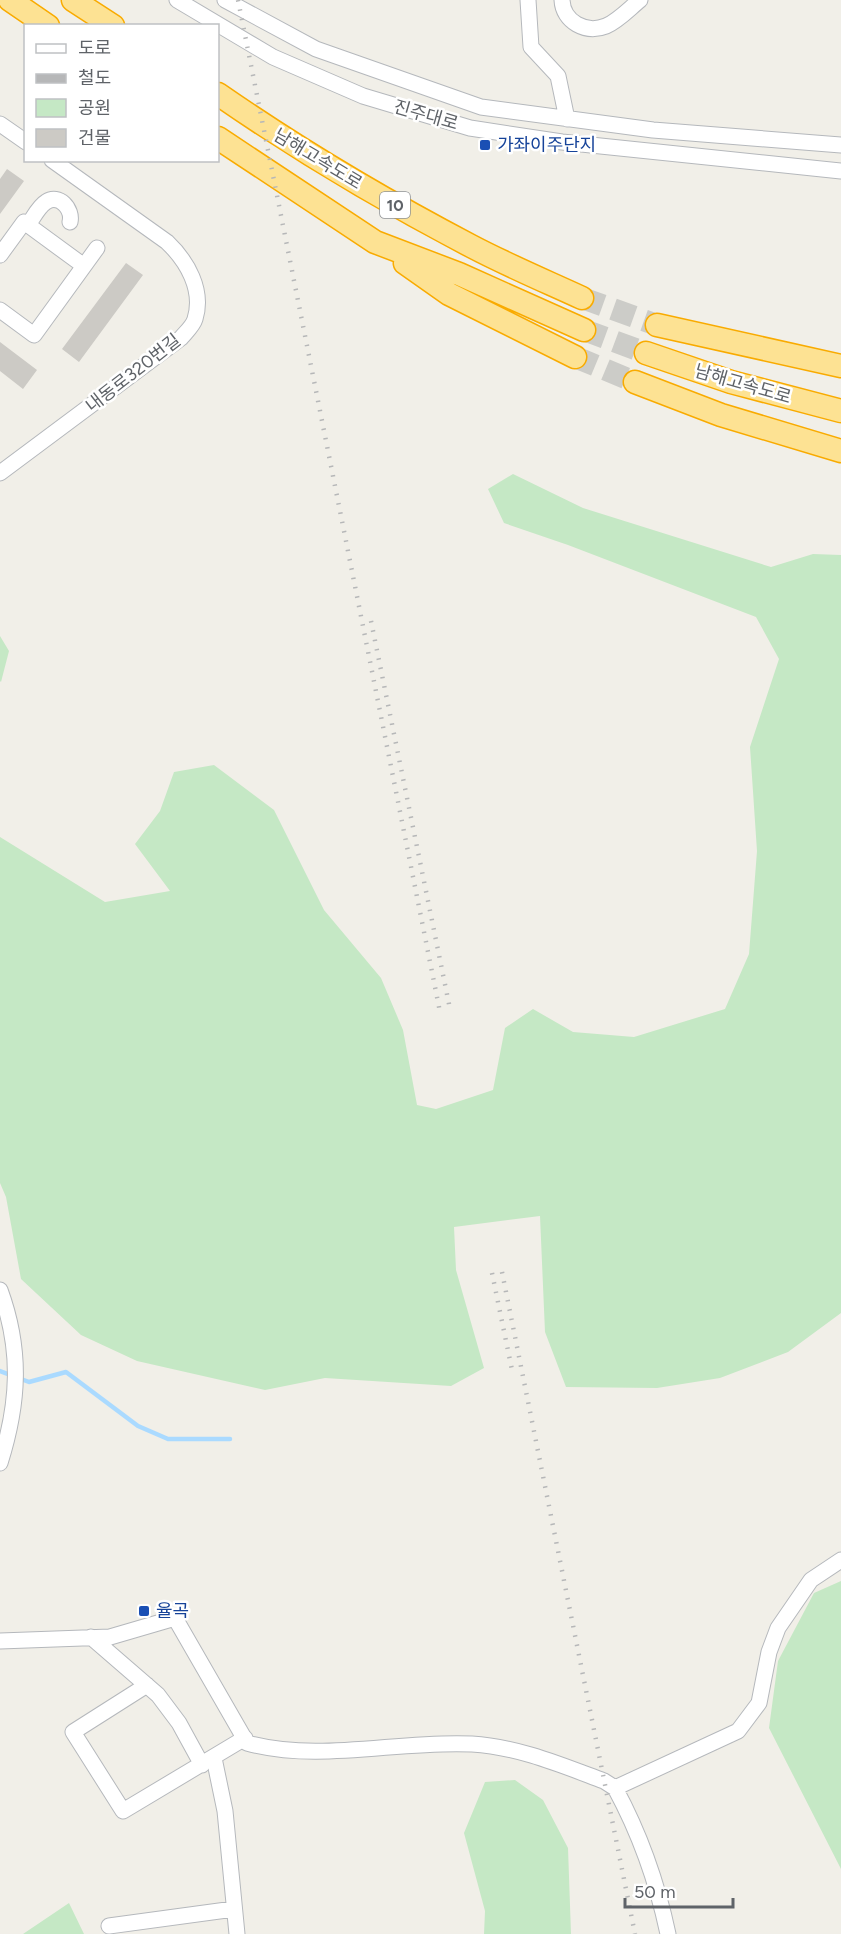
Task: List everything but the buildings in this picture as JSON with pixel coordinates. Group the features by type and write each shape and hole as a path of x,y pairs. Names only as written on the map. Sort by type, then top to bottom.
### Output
{"highway":[{"path":"10,0 45,24"},
{"path":"73,0 110,24"},
{"name":"남해고속도로","path":"219,95 281,138 382,198 473,248 582,298"},
{"name":"남해고속도로","path":"219,139 375,242 459,274 584,330"},
{"path":"375,242 449,294 575,357"},
{"name":"남해고속도로","path":"657,325 841,366"},
{"name":"남해고속도로","path":"646,353 731,382 841,411"},
{"path":"635,382 721,416 841,451"}],"street":[{"name":"진주대로","path":"177,0 217,24"},
{"name":"진주대로","path":"225,0 316,49 417,86 481,106 653,130 841,145"},
{"path":"528,0 531,46 558,76 567,119"},
{"path":"562,0 562,9 573,23 589,29 607,26 640,0"},
{"name":"진주대로","path":"219,25 273,57 353,92 470,128 562,142 841,171"},
{"path":"0,124 24,141"},
{"name":"내동로320번길","path":"0,473 181,338 195,321 196,292 183,257 167,242 55,162"},
{"path":"28,225 44,203 51,199 61,201 68,207 70,222"},
{"path":"0,255 24,222 84,266"},
{"path":"0,310 34,335 97,248"},
{"path":"0,1290 8,1313 17,1369 11,1430 0,1463"},
{"path":"615,1788 738,1731 759,1703 769,1652 777,1628 811,1580 841,1560"},
{"path":"0,1641 110,1636 175,1618 247,1743 265,1748 322,1750 469,1744 497,1746 528,1753 604,1780 615,1788 638,1834 660,1896 668,1934"},
{"path":"91,1637 159,1695 208,1761 225,1811 237,1934"},
{"path":"147,1685 73,1732 123,1811 245,1738"},
{"path":"109,1926 234,1909"}],"green space":[{"path":"513,474 583,508 771,567 813,554 841,555 841,1313 788,1352 720,1378 657,1388 566,1387 545,1332 540,1216 454,1227 456,1270 484,1368 451,1386 325,1378 265,1390 137,1361 81,1335 21,1279 6,1197 0,1183 0,837 105,902 170,891 135,844 160,811 174,772 214,765 274,810 324,910 381,978 403,1030 417,1105 436,1109 493,1090 505,1028 533,1009 573,1032 634,1037 725,1009 749,954 757,851 750,747 779,659 756,617 504,523 488,489"},
{"path":"0,636 9,651 1,682 0,681"},
{"path":"841,1581 841,1869 769,1728 778,1661 814,1593"},
{"path":"515,1780 543,1800 568,1848 571,1934 484,1934 485,1911 464,1833 485,1782"},
{"path":"69,1903 84,1934 23,1934"}],"waterway":[{"path":"0,1371 29,1382 66,1372 138,1426 168,1439 230,1439"}],"tunnel":[{"path":"582,298 657,325"},
{"path":"584,330 646,353"},
{"path":"575,357 635,382"}],"railway":[{"path":"238,0 440,1012"},
{"path":"371,621 450,1009"},
{"path":"502,1272 635,1934"},
{"path":"492,1273 512,1370"}],"place":[{"name":"가좌이주단지","path":"485,145"},
{"name":"율곡","path":"144,1611"}]}
